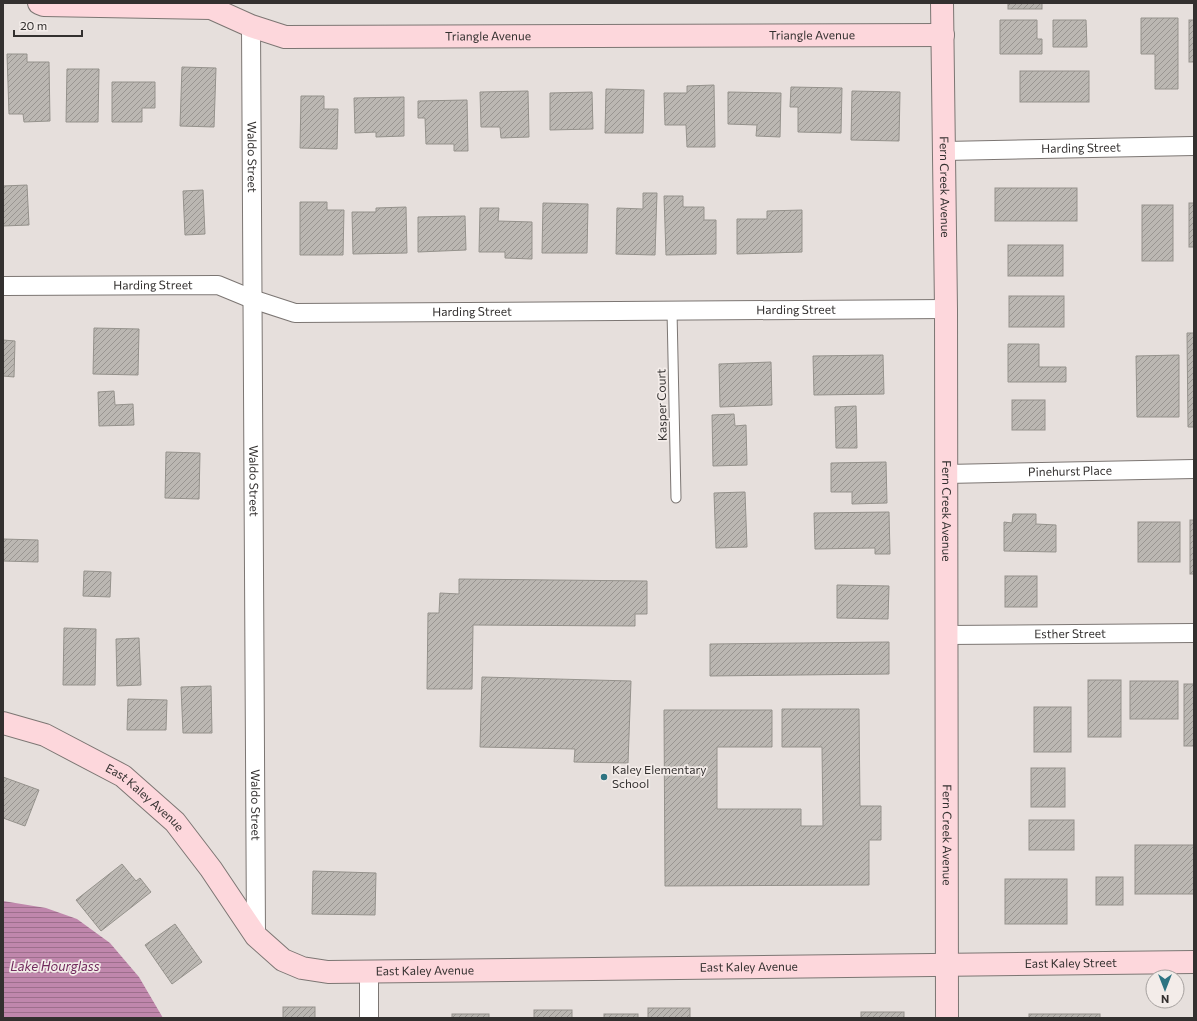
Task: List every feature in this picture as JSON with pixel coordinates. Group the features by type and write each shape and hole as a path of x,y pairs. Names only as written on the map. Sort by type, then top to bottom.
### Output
{"street":[{"name":"Triangle Avenue","path":"39,3 211,8 251,26 285,37 943,35"},
{"name":"Fern Creek Avenue","path":"942,3 946,309 947,1018"},
{"name":"Waldo Street","path":"251,26 256,936"},
{"name":"Harding Street","path":"945,151 1194,146"},
{"name":"Harding Street","path":"3,286 218,285 252,299 295,313 946,309"},
{"name":"Pinehurst Place","path":"946,474 1194,470"},
{"name":"Esther Street","path":"946,635 1194,633"},
{"name":"East Kaley Avenue","path":"3,724 45,735 123,776 175,822 211,869 256,936 283,960 302,968 328,972 947,965"},
{"name":"East Kaley Street","path":"947,965 1194,962"},
{"path":"369,971 369,1018"}],"lane":[{"name":"Kasper Court","path":"672,311 676,498"}],"water":[{"name":"Lake Hourglass","path":"3,901 46,908 77,919 110,943 139,977 163,1018 3,1018"}],"building":[{"path":"1008,3 1042,3 1042,9 1008,9"},
{"path":"1141,18 1178,18 1178,89 1155,89 1155,54 1141,54"},
{"path":"1000,20 1037,20 1037,39 1042,39 1042,54 1000,54"},
{"path":"1053,20 1086,20 1087,47 1053,47"},
{"path":"1189,20 1194,20 1194,62 1189,62"},
{"path":"7,54 27,54 27,62 49,62 50,121 24,122 23,114 9,114"},
{"path":"182,67 216,68 214,127 180,126"},
{"path":"67,69 99,69 98,122 66,122"},
{"path":"1020,71 1089,71 1089,102 1020,102"},
{"path":"112,82 155,82 155,108 142,108 142,122 112,122"},
{"path":"714,85 715,147 687,147 686,125 665,125 664,93 687,93 687,86"},
{"path":"791,87 842,88 841,133 798,132 798,107 790,107"},
{"path":"606,89 644,90 643,133 605,133"},
{"path":"528,91 529,137 501,138 500,127 481,127 480,92"},
{"path":"852,91 900,92 899,141 851,140"},
{"path":"592,92 593,129 550,130 550,93"},
{"path":"728,92 781,93 780,137 756,136 757,125 728,124"},
{"path":"301,96 324,96 324,109 338,109 337,149 300,148"},
{"path":"404,97 404,136 376,137 376,132 355,133 354,98"},
{"path":"467,100 468,151 454,151 454,144 426,144 425,118 418,118 418,101"},
{"path":"27,185 29,225 3,226 3,186"},
{"path":"995,188 1077,188 1077,221 995,221"},
{"path":"203,190 205,234 185,235 183,191"},
{"path":"643,193 657,193 655,255 616,254 617,208 643,209"},
{"path":"664,196 683,196 683,207 704,207 704,220 716,220 716,254 666,255"},
{"path":"300,202 327,202 327,210 344,210 343,255 300,255"},
{"path":"543,203 588,204 587,253 542,253"},
{"path":"1189,203 1194,203 1194,247 1189,247"},
{"path":"1142,205 1173,205 1173,261 1142,261"},
{"path":"406,207 407,253 353,254 352,212 376,212 376,208"},
{"path":"480,208 499,208 498,221 532,222 532,259 505,258 505,252 479,252"},
{"path":"802,210 802,252 737,254 737,219 767,219 767,211"},
{"path":"465,216 466,250 418,252 418,217"},
{"path":"1008,245 1063,245 1063,276 1008,276"},
{"path":"1009,296 1064,296 1064,327 1009,327"},
{"path":"94,328 139,329 138,375 93,374"},
{"path":"1187,333 1194,333 1194,427 1188,427"},
{"path":"3,340 15,341 14,377 3,376"},
{"path":"1008,344 1039,344 1039,367 1066,367 1066,382 1008,382"},
{"path":"883,355 884,394 814,395 813,356"},
{"path":"1179,355 1179,417 1137,417 1136,356"},
{"path":"771,362 772,405 720,407 719,364"},
{"path":"114,391 115,405 133,404 134,425 99,426 98,392"},
{"path":"1012,400 1045,400 1045,430 1012,430"},
{"path":"856,406 857,448 836,448 835,407"},
{"path":"734,414 735,426 746,425 747,465 713,466 712,415"},
{"path":"166,452 200,453 199,499 165,498"},
{"path":"886,462 887,503 852,504 852,492 831,492 831,463"},
{"path":"745,492 747,547 716,548 714,493"},
{"path":"889,512 890,554 875,554 875,548 815,549 814,513"},
{"path":"1013,514 1036,514 1036,524 1056,525 1056,552 1004,551 1004,522 1012,523"},
{"path":"1190,520 1194,520 1194,574 1190,574"},
{"path":"1138,522 1180,522 1180,562 1138,562"},
{"path":"3,539 38,540 38,562 3,561"},
{"path":"84,571 111,572 110,597 83,596"},
{"path":"1005,576 1037,576 1037,607 1005,607"},
{"path":"459,579 647,581 647,614 635,614 635,626 473,625 472,689 427,689 428,613 439,613 440,593 459,594"},
{"path":"837,585 889,586 888,619 837,618"},
{"path":"64,628 96,629 95,685 63,685"},
{"path":"139,638 141,685 117,686 116,639"},
{"path":"889,642 889,674 710,676 710,644"},
{"path":"482,677 631,681 628,763 574,762 575,749 480,747"},
{"path":"1088,680 1121,680 1121,737 1088,737"},
{"path":"1130,681 1178,681 1178,719 1130,719"},
{"path":"1184,684 1194,684 1194,746 1184,746"},
{"path":"211,686 212,733 183,733 181,687"},
{"path":"128,699 167,700 166,730 127,730"},
{"path":"1034,707 1071,707 1071,752 1034,752"},
{"path":"782,709 859,709 860,806 881,806 881,840 869,840 869,885 665,886 664,710 772,710 772,747 717,747 717,809 801,809 801,826 823,826 822,747 782,747"},
{"path":"1031,768 1065,768 1065,807 1031,807"},
{"path":"3,777 39,790 25,826 3,818"},
{"path":"1029,820 1074,820 1074,850 1029,850"},
{"path":"1135,845 1194,845 1194,894 1135,894"},
{"path":"122,864 136,881 140,878 151,892 101,931 76,900"},
{"path":"313,871 376,873 375,915 312,914"},
{"path":"1096,877 1123,877 1123,905 1096,905"},
{"path":"1005,879 1067,879 1067,924 1005,924"},
{"path":"175,924 202,962 172,984 145,945"},
{"path":"283,1007 315,1007 315,1018 283,1018"},
{"path":"648,1008 690,1008 690,1018 648,1018"},
{"path":"534,1010 572,1010 572,1018 534,1018"},
{"path":"861,1012 904,1012 904,1018 861,1018"},
{"path":"452,1014 489,1014 489,1018 452,1018"},
{"path":"604,1014 638,1014 638,1018 604,1018"},
{"path":"1029,1014 1100,1014 1100,1018 1029,1018"}],"place":[{"name":"Kaley Elementary School","path":"604,777"}]}
